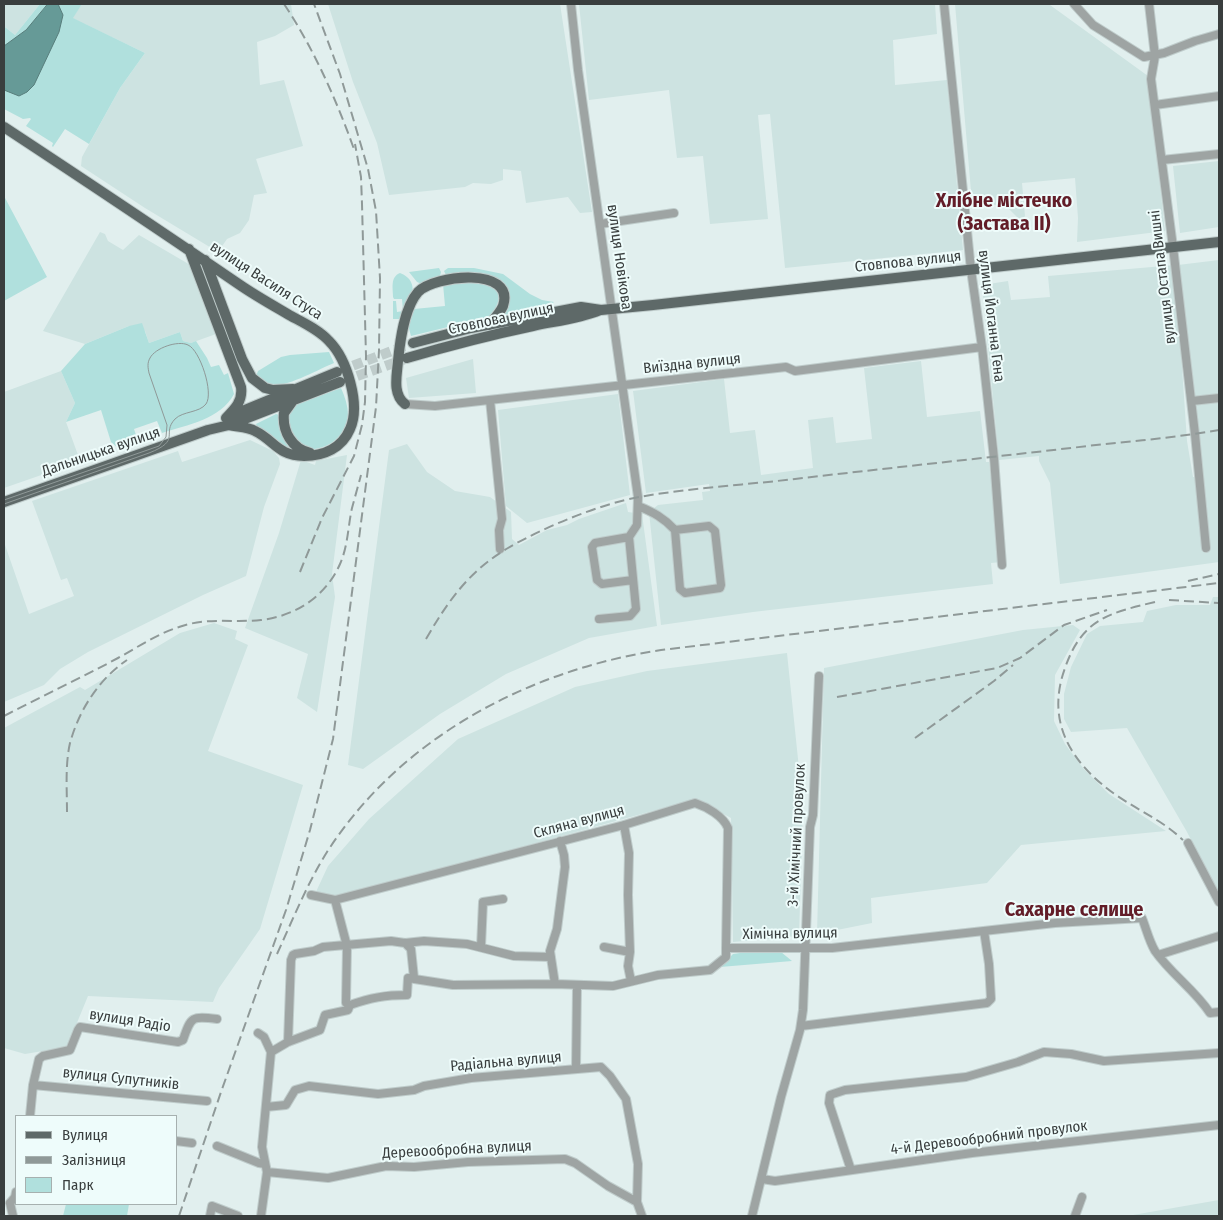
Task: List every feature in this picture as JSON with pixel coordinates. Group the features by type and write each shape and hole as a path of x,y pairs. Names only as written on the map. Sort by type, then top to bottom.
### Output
{"main road":[{"name":"вулиця Василя Стуса","path":"4,126 241,285 321,334 330,342 342,360 352,394 353,421 348,433 340,444 331,450 316,455"},
{"name":"Стовпова вулиця","path":"413,343 490,324 581,307 601,310 612,309 1219,242"},
{"path":"188,249 242,387 242,396 227,422 255,430 286,453 304,456 316,455"},
{"path":"205,260 242,360 252,378 265,388 295,393 284,413 290,440 301,451 316,455"},
{"path":"405,404 400,401 396,390 399,347 412,302 420,290 431,284 451,279 477,278 494,281 500,287 504,300 490,324"},
{"name":"Стовпова вулиця","path":"407,358 469,341 583,317 601,310"},
{"name":"Дальницька вулиця","path":"4,502 208,430 338,377"}],"street":[{"name":"вулиця Новікова","path":"571,4 578,70 641,507 637,525 629,537"},
{"name":"вулиця Йоганна Гена","path":"944,4 971,270 994,455 1002,565"},
{"path":"1074,4 1093,25 1144,57 1154,56 1219,34"},
{"name":"вулиця Остапа Вишні","path":"1149,4 1154,56 1150,79 1155,105 1192,401 1206,548"},
{"path":"1155,105 1219,96"},
{"path":"1162,160 1219,154"},
{"path":"600,224 674,213"},
{"name":"Виїздна вулиця","path":"405,404 435,406 786,367 796,371 982,347"},
{"path":"1192,401 1219,398"},
{"path":"490,400 502,519 499,530 500,549"},
{"path":"641,507 667,521 675,530 680,589 685,593 720,588 722,585 715,530 710,526 675,530"},
{"path":"599,619 630,616 636,609 634,580 629,537 595,543 592,547 599,583 634,580"},
{"name":"3-й Хімічний провулок","path":"752,1216 781,1097 801,1026 803,1010 810,827 813,815 819,676"},
{"name":"Скляна вулиця","path":"311,895 335,900 624,825 695,803 703,806 725,822 728,828 726,948"},
{"path":"624,825 629,853 630,952 628,966 631,981"},
{"path":"555,984 550,951 557,929 565,868 560,841"},
{"path":"1188,843 1219,902"},
{"path":"481,947 483,902 503,899"},
{"path":"335,900 347,946 346,1003 350,1005"},
{"name":"Хімічна вулиця","path":"414,978 453,985 555,984 612,986 658,975 710,970 726,957 726,948 832,948 1056,923 1142,918 1152,945 1158,955 1198,995 1210,1013 1219,1012"},
{"path":"801,1026 987,1003 991,999 989,964 984,931"},
{"path":"1158,955 1219,936"},
{"path":"288,1042 291,960 293,955 323,948 391,941 406,943 424,941 467,944 514,956 551,957"},
{"path":"270,1052 288,1042 320,1030 325,1015 348,1010 350,1005 384,996 407,995 408,978 414,978 411,949 406,943"},
{"path":"604,947 630,952"},
{"path":"576,1069 577,985"},
{"name":"вулиця Радіо","path":"34,1085 40,1057 70,1050 78,1030 82,1026 178,1042 183,1040 186,1027 192,1020 200,1017 217,1019"},
{"path":"258,1032 264,1038 270,1052 262,1147 266,1168 261,1216"},
{"path":"851,1170 829,1103 830,1096 845,1090 966,1076 1018,1062 1044,1052 1071,1054 1104,1061 1219,1053"},
{"name":"Радіальна вулиця","path":"266,1106 286,1105 295,1090 309,1086 378,1094 414,1090 424,1086 471,1078 595,1067 605,1070 626,1099 638,1164 637,1202 642,1216"},
{"path":"30,1115 34,1085"},
{"name":"вулиця Супутників","path":"34,1085 207,1102"},
{"name":"4-й Деревообробний провулок","path":"762,1179 775,1180 1079,1140 1219,1125"},
{"path":"178,1141 192,1143"},
{"name":"Деревообробна вулиця","path":"217,1146 259,1163 266,1168 328,1178 386,1166 414,1167 495,1160 565,1159 575,1163 608,1186 637,1202"},
{"path":"1074,1216 1082,1197"},
{"path":"7,1203 13,1216"},
{"path":"210,1216 212,1206 238,1216"}],"shaded area":[{"path":"4,4 40,4 15,35 4,26"},
{"path":"48,4 58,4 63,15 59,32 34,85 27,92 19,96 4,90 4,46 26,30"},
{"path":"82,4 291,4 294,25 275,36 257,42 260,85 284,80 303,146 256,159 267,193 254,195 249,220 240,233 227,239 218,252 145,208 81,166 82,157 120,88 145,53 72,18"},
{"path":"328,4 560,4 592,212 580,213 568,197 526,203 521,171 503,169 503,180 491,184 473,183 465,187 389,195 377,143 353,82"},
{"path":"579,4 935,4 937,34 893,40 895,85 947,80 963,250 785,268 770,114 758,115 768,219 710,224 703,156 677,158 669,90 589,100"},
{"path":"955,4 1050,5 1148,76 1165,231 1077,242 1078,218 1075,178 1022,183 1025,216 1021,221 1009,209 989,203 972,203"},
{"path":"1219,161 1219,227 1180,233 1173,166"},
{"path":"100,232 105,234 108,241 123,250 139,235 192,266 216,334 191,343 183,341 180,332 149,343 145,331 129,326 85,344 43,331"},
{"path":"1219,260 1219,562 1060,584 1050,483 1039,461 1039,456 999,460 982,285 1008,281 1011,300 1050,297 1048,276 1175,265 1187,441 1193,477 1203,477 1178,265"},
{"path":"473,359 476,393 409,398 406,378"},
{"path":"921,361 927,417 980,411 986,462 989,462 1001,562 991,563 993,584 753,612 661,625 649,512 658,505 703,500 702,492 710,491 709,484 646,493 633,391 724,379 730,433 755,430 761,475 813,468 808,420 833,417 836,443 872,439 864,368"},
{"path":"61,371 75,403 66,422 78,455 73,464 4,488 4,392"},
{"path":"618,394 630,495 527,523 506,506 498,410"},
{"path":"250,440 273,451 279,458 280,464 264,507 246,576 203,595 88,652 60,669 44,685 4,702 4,542 29,614 74,596 67,578 61,580 32,501 178,451 182,462"},
{"path":"407,444 427,472 455,491 490,497 511,512 512,539 519,545 547,530 567,525 626,503 628,512 642,514 657,626 589,638 506,674 440,714 363,769 348,765 389,450"},
{"path":"347,455 332,574 335,597 317,712 297,698 308,654 245,628 279,533 301,460 315,465 316,461"},
{"path":"1213,597 1219,597 1219,894 1187,832 1127,728 1071,732 1064,719 1064,694 1071,667 1087,634 1100,626 1143,622 1147,611 1176,605 1210,605"},
{"path":"214,623 237,631 235,639 248,645 208,751 303,785 260,929 219,988 213,1002 88,996 67,1047 25,1054 4,1048 4,728 80,687 85,690 180,633"},
{"path":"1073,625 1080,630 1055,675 1054,721 1065,744 1083,768 1109,794 1166,831 1021,845 987,883 871,898 872,923 817,934 824,668 1023,630"},
{"path":"787,653 803,807 799,936 733,942 731,818 696,799 336,898 315,894 328,866 369,819 458,739 575,687 647,671"},
{"path":"1219,1200 1219,1216 1133,1216 1133,1215"}],"green space":[{"path":"40,4 82,4 73,18 145,53 120,88 89,144 65,129 53,147 53,143 26,126 30,118 23,119 4,109 4,28 15,35"},
{"path":"4,196 47,277 4,301"},
{"path":"439,268 440,276 422,284 417,282 409,272"},
{"path":"448,268 474,268 503,274 530,294 542,300 554,302 550,305 503,315 504,288 446,275 444,271"},
{"path":"400,273 407,277 413,288 411,300 402,319 393,319 393,301 396,301 397,312 403,311 402,299 394,299 393,297 393,280"},
{"path":"467,282 489,284 496,288 499,297 497,305 489,317 411,336 408,325 414,309 445,306 443,284"},
{"path":"142,323 149,343 180,332 183,341 191,343 196,341 211,367 219,365 224,375 228,373 234,394 221,410 192,424 162,433 157,421 134,429 138,441 118,448 111,442 101,410 66,422 75,403 61,371 85,344 129,326"},
{"path":"329,352 334,363 302,378 283,384 269,385 256,376 258,371 281,357"},
{"path":"341,388 348,412 343,431 333,442 326,446 303,449 290,429 289,419 292,406"},
{"path":"276,414 279,415 288,450 257,427 256,424"},
{"path":"754,951 781,952 792,961 720,967 733,954"},
{"path":"66,1205 129,1205 127,1216 63,1216"}],"tunnel":[{"path":"339,371 413,343"},
{"path":"343,381 405,359"}],"tram line":[{"path":"4,500 159,446 166,437 167,425 149,373 149,360 157,351 173,344 184,344 193,349 204,372 207,382 208,399 203,407 178,416 175,419 171,424 169,437 165,444 149,453 4,504"}],"railway":[{"path":"284,4 324,76 355,152"},
{"path":"179,1216 286,910 310,830 333,739 376,407 380,278 376,211 368,169 340,74 314,4"},
{"path":"300,572 322,518 354,456 362,425 365,402 366,356 361,177 355,144"},
{"path":"426,639 451,600 471,577 494,557 522,540 554,525 624,500 678,491 1158,439 1219,430"},
{"path":"4,716 171,630 200,622 251,621 274,618 298,609 327,586 340,564 345,550 352,508 361,475"},
{"path":"1188,581 1219,574"},
{"path":"277,954 320,864 357,811 392,775 430,743 472,715 517,692 564,674 612,660 661,650 1219,583"},
{"path":"1169,600 1219,603"},
{"path":"1155,602 1111,615 1089,628 1072,652 1065,668 1058,707 1066,740 1075,756 1087,770 1116,795 1159,821 1183,840"},
{"path":"837,697 997,668 1020,658 1064,625 1107,610"},
{"path":"67,812 67,760 74,731 91,696 108,676 127,660"},
{"path":"915,738 1013,665"}],"district":[{"name":"Хлібне містечко (Застава ІІ)","path":"1004,212"},
{"name":"Сахарне селище","path":"1074,910"}]}
